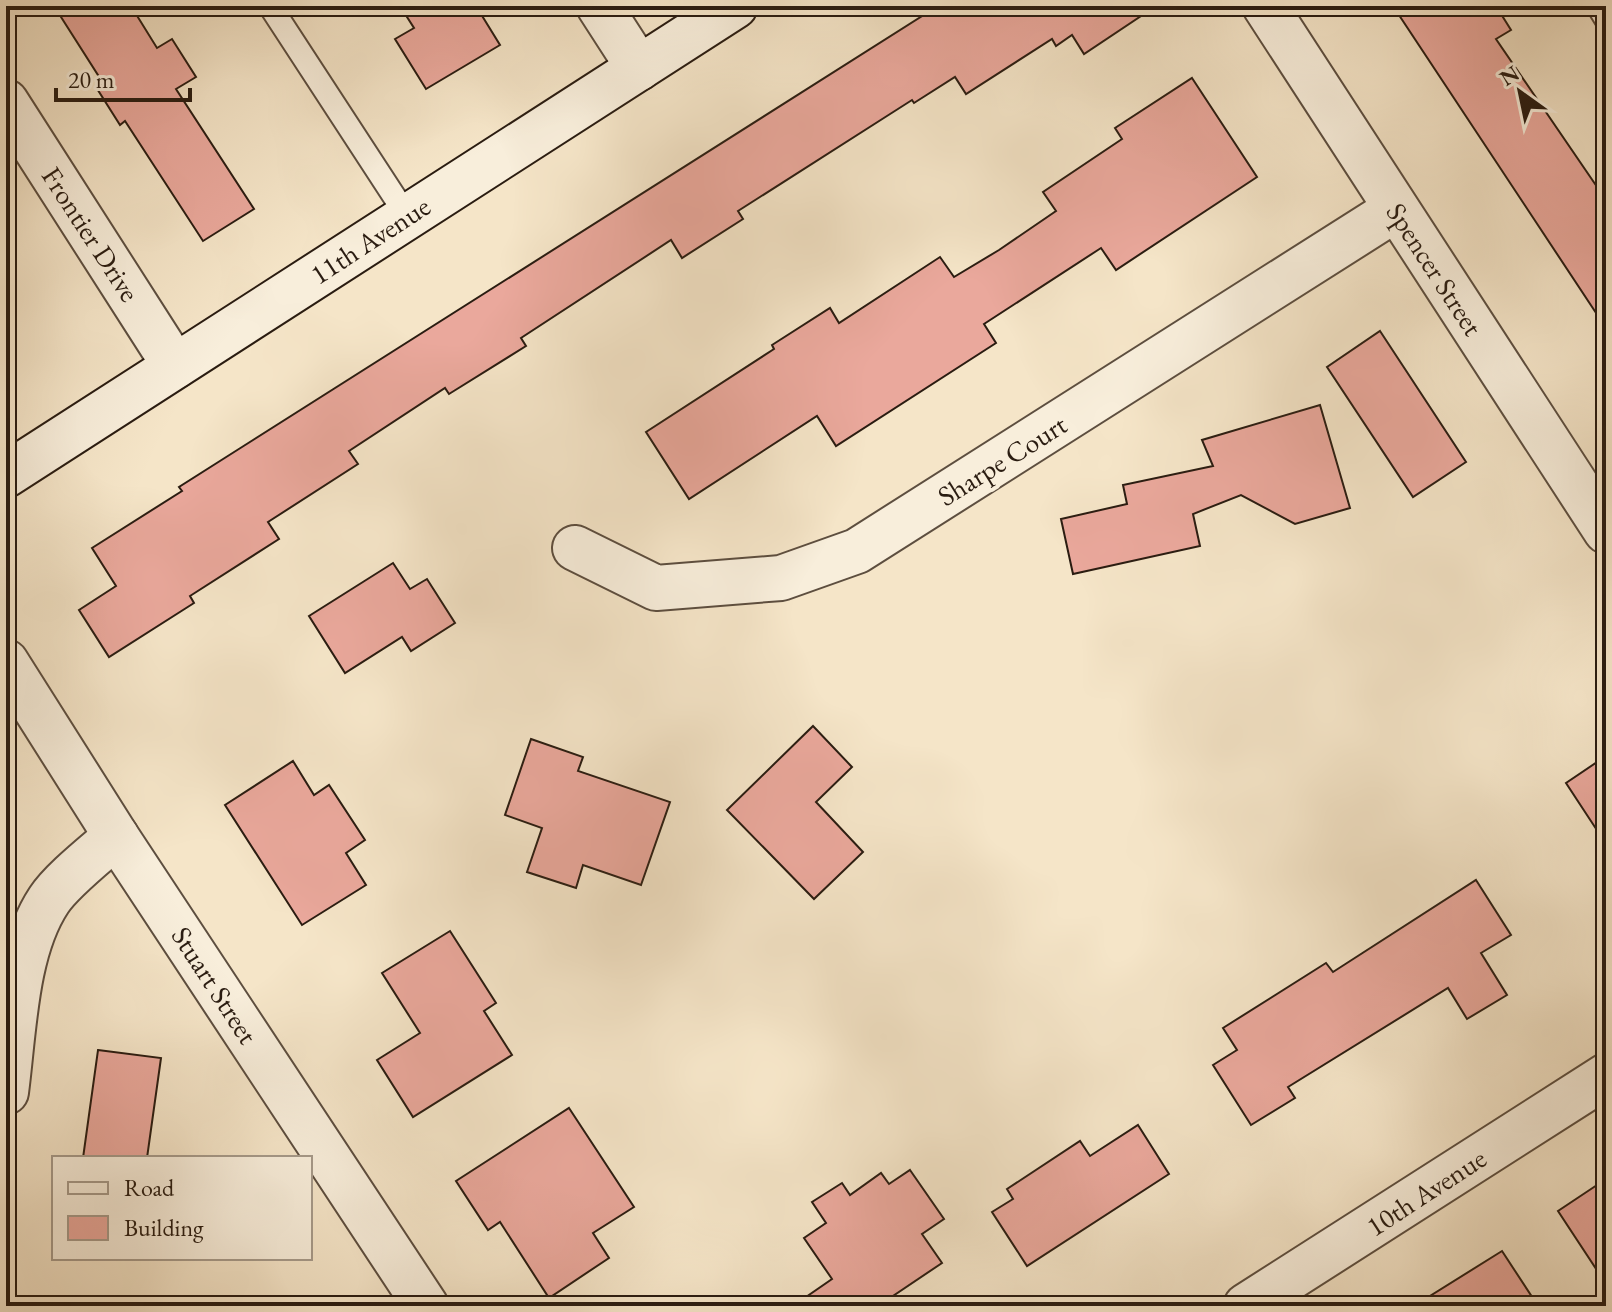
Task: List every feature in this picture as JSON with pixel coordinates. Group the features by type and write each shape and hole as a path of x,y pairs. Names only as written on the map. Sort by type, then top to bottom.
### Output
{"street":[{"path":"599,6 639,68"},
{"name":"11th Avenue","path":"6,475 735,6"},
{"name":"Spencer Street","path":"1265,6 1606,531"},
{"name":"Frontier Drive","path":"6,102 175,366"},
{"name":"Sharpe Court","path":"575,548 656,588 781,578 857,551 1396,209"},
{"name":"Stuart Street","path":"6,662 116,836 426,1306"},
{"path":"6,1092 21,975 36,923 50,897 116,836"},
{"name":"10th Avenue","path":"1246,1306 1606,1076"}],"lane":[{"path":"270,6 407,216"},
{"path":"1598,6 1606,19"}],"building":[{"path":"54,6 131,6 157,48 172,39 196,77 176,89 254,209 203,241 125,121 120,125 96,87 103,83"},
{"path":"400,6 476,6 500,45 426,89 395,39 414,28"},
{"path":"938,6 1156,6 1084,54 1072,35 1056,46 1052,39 966,94 955,77 914,103 912,100 738,211 743,219 682,258 671,240 521,338 526,346 449,394 445,388 349,451 358,464 268,522 279,539 190,596 194,603 109,657 79,610 116,586 92,548 182,491 179,487"},
{"path":"1393,6 1496,6 1511,30 1496,39 1606,200 1606,328"},
{"path":"1192,78 1257,177 1116,270 1101,248 984,324 996,343 836,446 817,416 689,499 646,432 774,349 772,345 830,308 839,323 940,257 954,277 999,250 1056,211 1043,192 1122,139 1115,128"},
{"path":"1380,331 1466,462 1413,497 1327,367"},
{"path":"1320,405 1350,508 1295,524 1241,495 1193,514 1200,546 1073,574 1061,519 1127,504 1123,485 1213,466 1202,440"},
{"path":"393,563 410,589 427,579 455,623 411,651 402,637 345,673 309,616"},
{"path":"813,726 852,767 816,802 863,852 814,899 727,810"},
{"path":"531,739 583,757 578,771 670,802 641,885 583,865 576,888 527,872 542,828 505,815"},
{"path":"1606,756 1606,844 1566,783"},
{"path":"293,761 314,795 329,785 365,840 346,853 366,885 302,925 225,805"},
{"path":"1476,880 1511,935 1481,953 1507,995 1467,1019 1448,988 1288,1087 1295,1098 1251,1125 1213,1065 1237,1050 1223,1028 1326,963 1333,972"},
{"path":"450,931 496,1003 484,1011 512,1055 413,1117 377,1060 420,1033 382,973"},
{"path":"98,1050 161,1058 147,1156 83,1156"},
{"path":"569,1108 634,1207 593,1233 609,1258 549,1298 500,1222 488,1230 456,1181"},
{"path":"1138,1125 1169,1174 1027,1266 992,1212 1013,1199 1007,1189 1080,1141 1090,1156"},
{"path":"910,1170 944,1219 922,1234 942,1263 878,1306 793,1306 832,1279 804,1238 826,1223 812,1202 842,1183 850,1195 881,1173 889,1184"},
{"path":"1606,1179 1606,1284 1558,1211"},
{"path":"1502,1251 1538,1306 1414,1306"}]}
